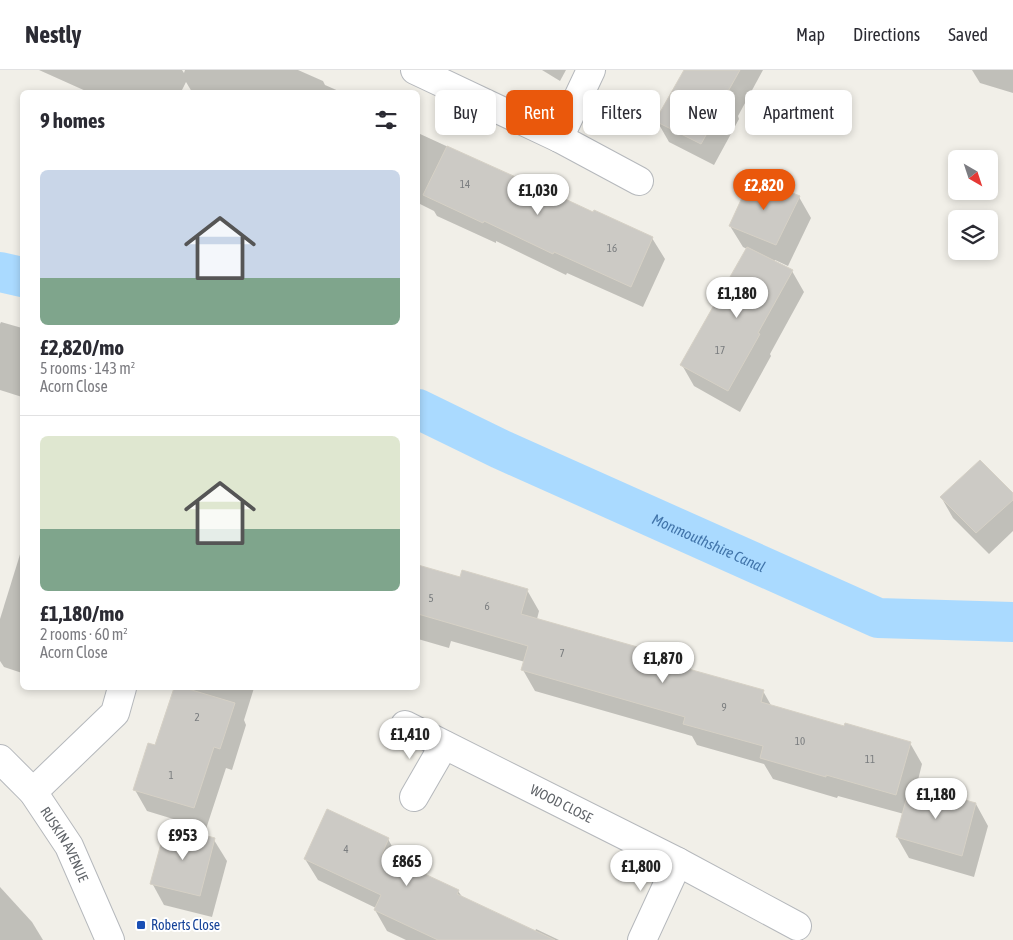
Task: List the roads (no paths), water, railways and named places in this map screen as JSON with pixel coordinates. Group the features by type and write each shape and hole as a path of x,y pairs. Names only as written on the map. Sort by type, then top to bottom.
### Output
{"street":[{"path":"415,70 559,138 640,181"},
{"path":"559,138 591,70"},
{"path":"33,792 115,713 121,690"},
{"name":"WOOD CLOSE","path":"405,725 678,862 797,926"},
{"path":"414,797 444,745"},
{"name":"RUSKIN AVENUE","path":"0,759 33,792 69,846 110,940"},
{"path":"642,940 678,862"}],"waterway":[{"name":"Monmouthshire Canal","path":"0,272 20,277"},
{"name":"Monmouthshire Canal","path":"420,410 500,449 878,618 1013,622"}],"place":[{"name":"Roberts Close","path":"141,925"}]}
